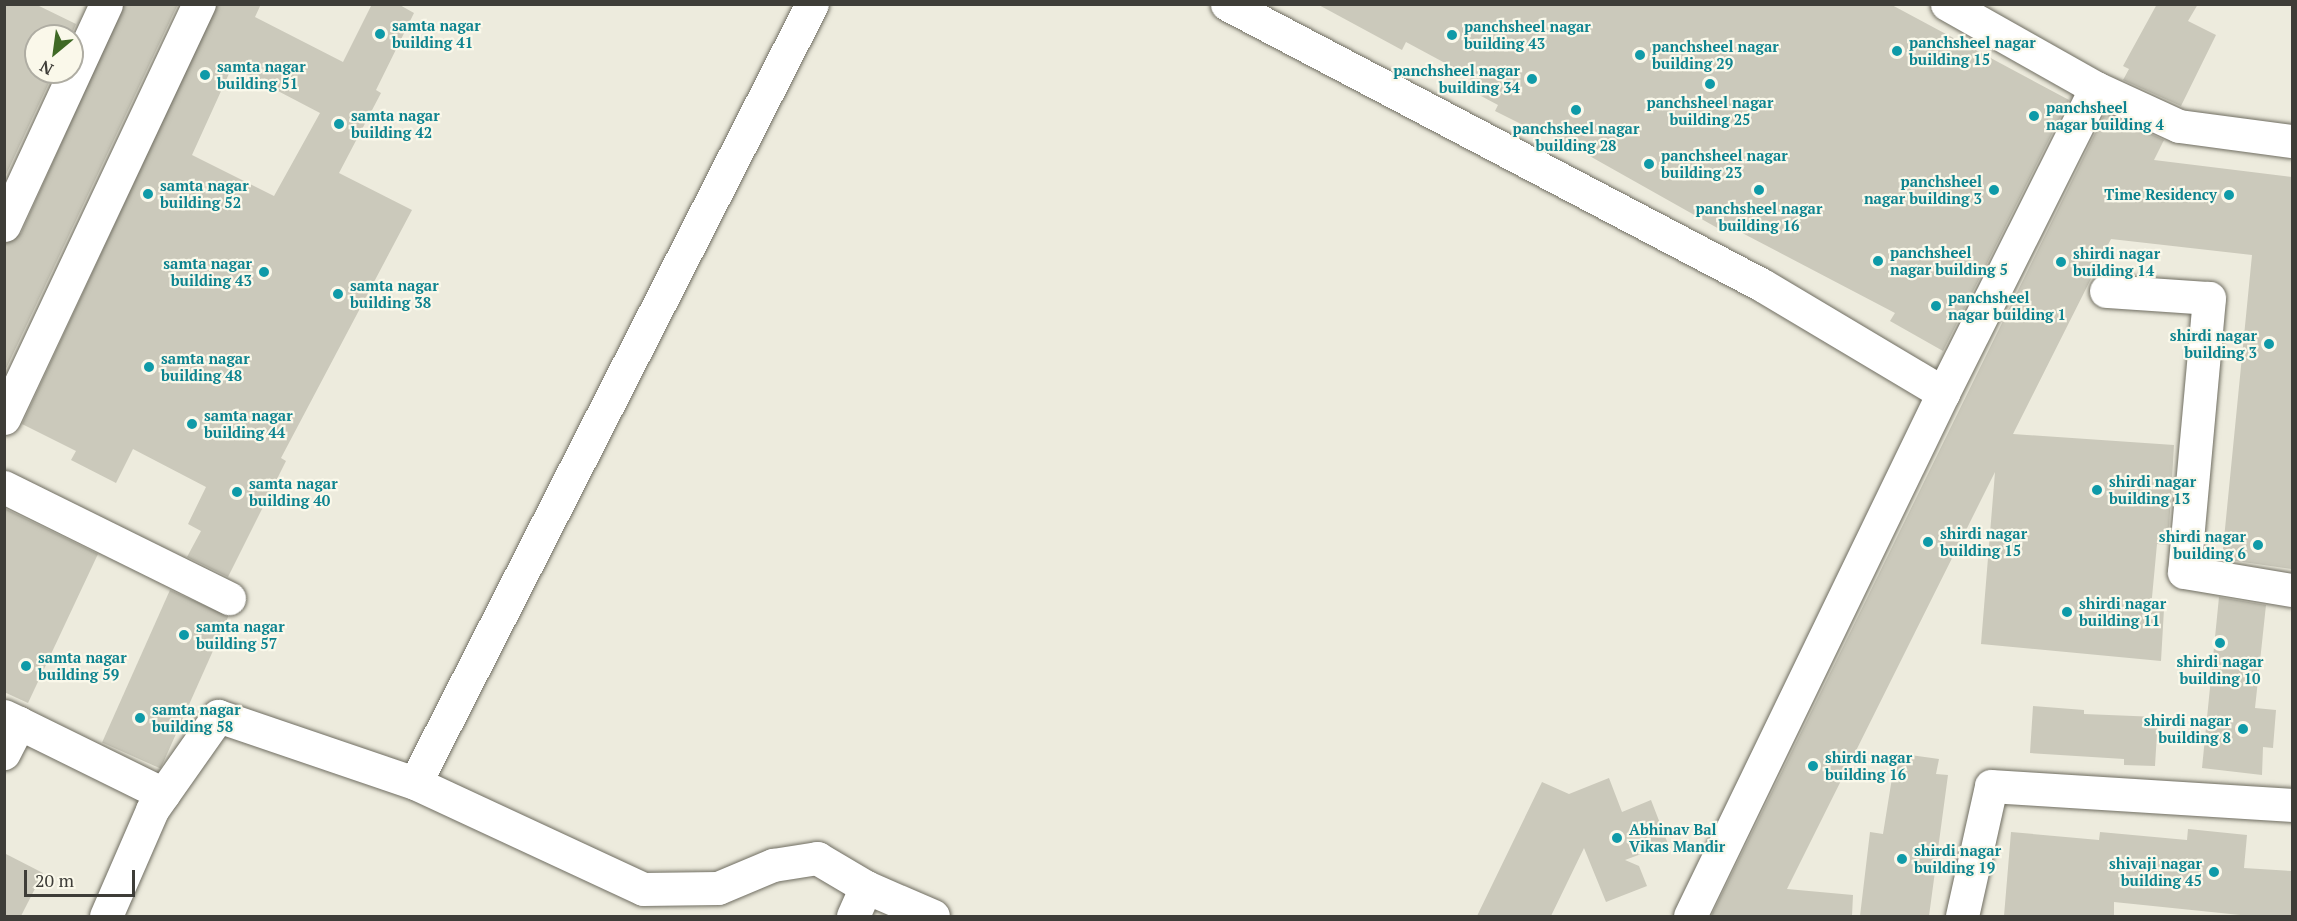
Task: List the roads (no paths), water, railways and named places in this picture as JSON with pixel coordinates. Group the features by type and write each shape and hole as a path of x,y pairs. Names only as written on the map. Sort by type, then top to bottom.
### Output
{"street":[{"path":"4,225 106,4"},
{"path":"4,418 199,4"},
{"path":"415,783 812,4"},
{"path":"1227,4 1762,285 1943,393"},
{"path":"1947,4 2096,88 2180,126 2292,141"},
{"path":"1690,916 1943,393 2096,88"},
{"path":"2106,291 2209,298 2184,572 2292,590"},
{"path":"4,487 229,598"},
{"path":"106,916 152,810 218,716 415,783 643,889 718,888 773,865 817,858 866,887 933,916"},
{"path":"4,753 12,720 163,794"},
{"path":"1962,916 1991,786 2292,805"},
{"path":"853,916 866,887"}],"place":[{"name":"samta nagar building 41","path":"380,34"},
{"name":"panchsheel nagar building 43","path":"1452,35"},
{"name":"panchsheel nagar building 15","path":"1897,51"},
{"name":"panchsheel nagar building 29","path":"1640,55"},
{"name":"samta nagar building 51","path":"205,75"},
{"name":"panchsheel nagar building 34","path":"1532,79"},
{"name":"panchsheel nagar building 25","path":"1710,84"},
{"name":"panchsheel nagar building 28","path":"1576,110"},
{"name":"panchsheel nagar building 4","path":"2034,116"},
{"name":"samta nagar building 42","path":"339,124"},
{"name":"panchsheel nagar building 23","path":"1649,164"},
{"name":"panchsheel nagar building 16","path":"1759,190"},
{"name":"panchsheel nagar building 3","path":"1994,190"},
{"name":"samta nagar building 52","path":"148,194"},
{"name":"Time Residency","path":"2229,195"},
{"name":"panchsheel nagar building 5","path":"1878,261"},
{"name":"shirdi nagar building 14","path":"2061,262"},
{"name":"samta nagar building 43","path":"264,272"},
{"name":"samta nagar building 38","path":"338,294"},
{"name":"panchsheel nagar building 1","path":"1936,306"},
{"name":"shirdi nagar building 3","path":"2269,344"},
{"name":"samta nagar building 48","path":"149,367"},
{"name":"samta nagar building 44","path":"192,424"},
{"name":"shirdi nagar building 13","path":"2097,490"},
{"name":"samta nagar building 40","path":"237,492"},
{"name":"shirdi nagar building 15","path":"1928,542"},
{"name":"shirdi nagar building 6","path":"2258,545"},
{"name":"shirdi nagar building 11","path":"2067,612"},
{"name":"samta nagar building 57","path":"184,635"},
{"name":"shirdi nagar building 10","path":"2220,643"},
{"name":"samta nagar building 59","path":"26,666"},
{"name":"samta nagar building 58","path":"140,718"},
{"name":"shirdi nagar building 8","path":"2243,729"},
{"name":"shirdi nagar building 16","path":"1813,766"},
{"name":"Abhinav Bal Vikas Mandir","path":"1617,838"},
{"name":"shirdi nagar building 19","path":"1902,859"},
{"name":"shivaji nagar building 45","path":"2214,872"}]}
